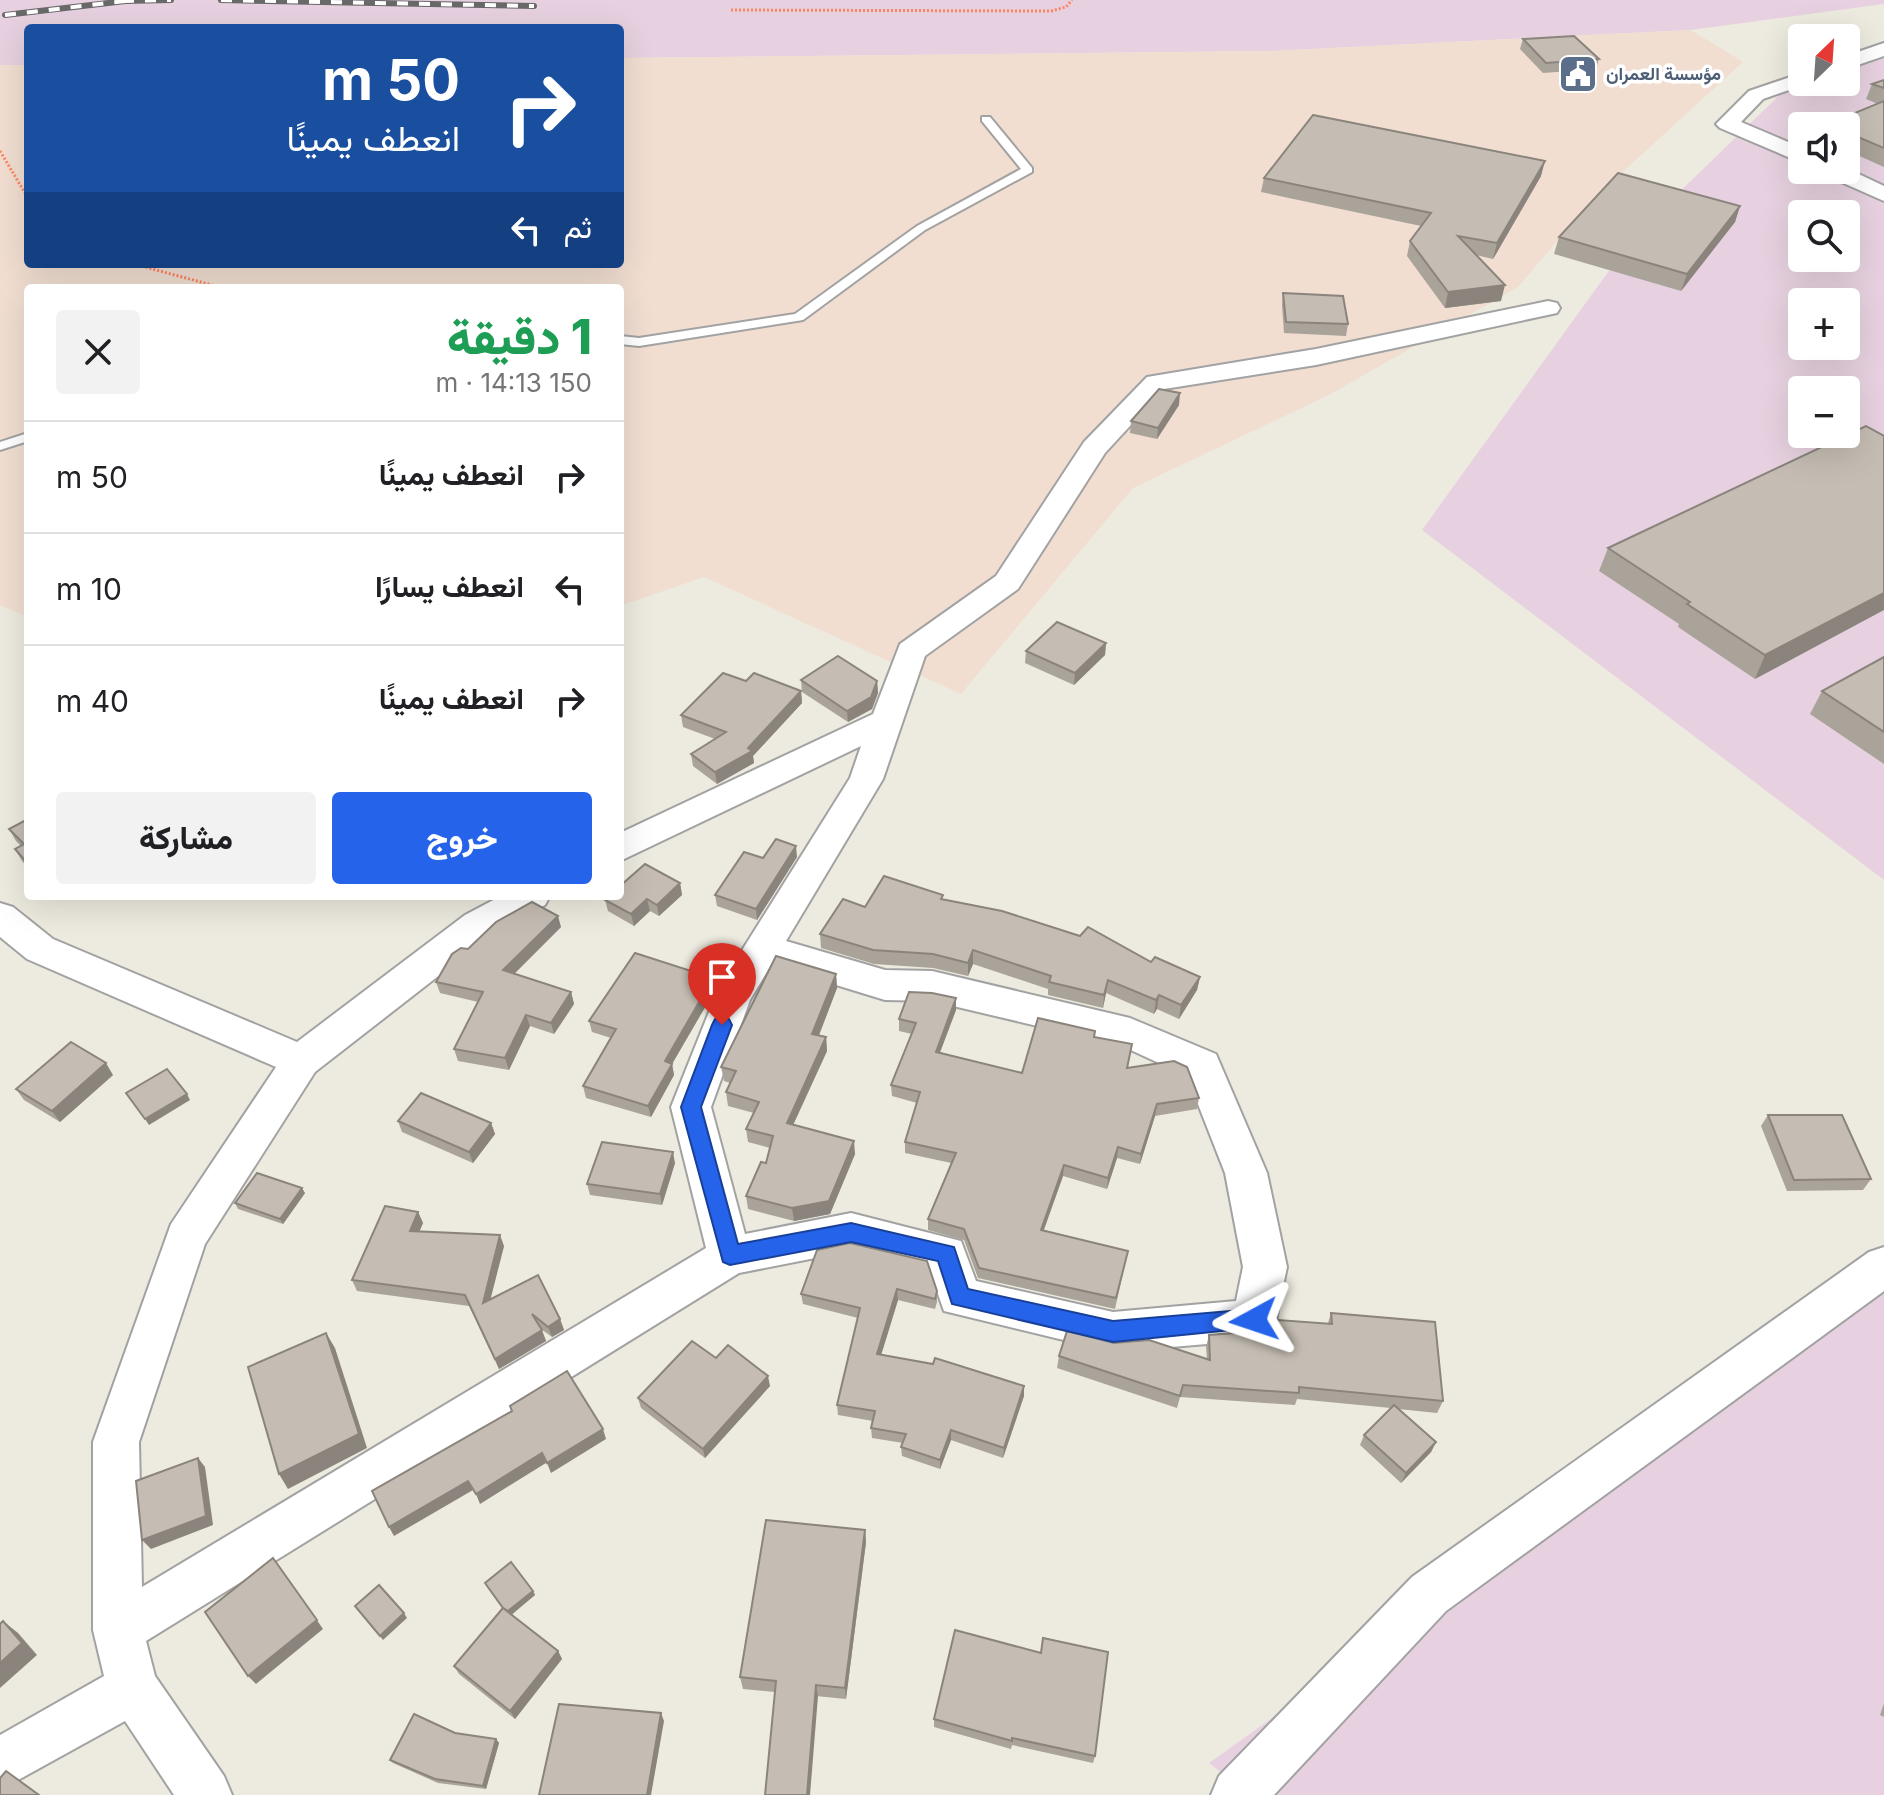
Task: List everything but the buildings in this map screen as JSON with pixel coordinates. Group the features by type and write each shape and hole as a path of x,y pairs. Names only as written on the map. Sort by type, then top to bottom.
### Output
{"street":[{"path":"1860,58 1884,49"},
{"path":"1788,84 1756,95 1727,124 1788,150"},
{"path":"1860,183 1884,194"},
{"path":"730,1256 691,1107 732,997 866,779 911,651 1007,582 1094,448 1156,383 1316,357 1548,308"},
{"path":"624,846 886,721"},
{"path":"205,1795 133,1688 118,1630 116,1442 186,1237 301,1061 478,925 525,900"},
{"path":"0,917 40,949 301,1061"},
{"path":"118,1630 730,1256 851,1232 946,1254 959,1297 1113,1332 1254,1320 1265,1267 1246,1173 1202,1065 1130,1033 932,986 885,985 763,948"},
{"path":"1238,1795 1429,1594 1884,1266"},
{"path":"0,1764 133,1688"}],"lane":[{"path":"624,340 639,342 799,317 921,228 1028,170 986,119"},
{"path":"0,446 24,438"}],"path":[{"path":"731,10 1051,11 1066,7 1072,0"},
{"path":"0,151 24,191"},
{"path":"149,268 208,284"}],"shaded area":[{"path":"0,0 1884,0 1884,4 1691,30 1272,51 624,58 624,24 24,24 24,65 0,65"},
{"path":"1691,30 1743,62 1592,200 1518,287 1329,395 1133,488 961,694 704,577 624,605 624,284 24,284 24,615 0,605 0,65 24,65 24,268 624,268 624,58 1272,51"},
{"path":"1884,57 1884,880 1422,530 1634,236 1788,87 1788,96 1860,96 1860,63"},
{"path":"1884,1280 1884,1795 1249,1795 1209,1763"}],"railway":[{"path":"126,1 134,0"},
{"path":"126,1 171,0"},
{"path":"221,0 534,6"},
{"path":"5,15 126,1"}],"place":[{"name":"مؤسسة العمران","path":"1578,74"}],"route":[{"path":"722,1025 691,1107 730,1256 851,1232 946,1254 959,1297 1113,1332 1254,1320"}]}
